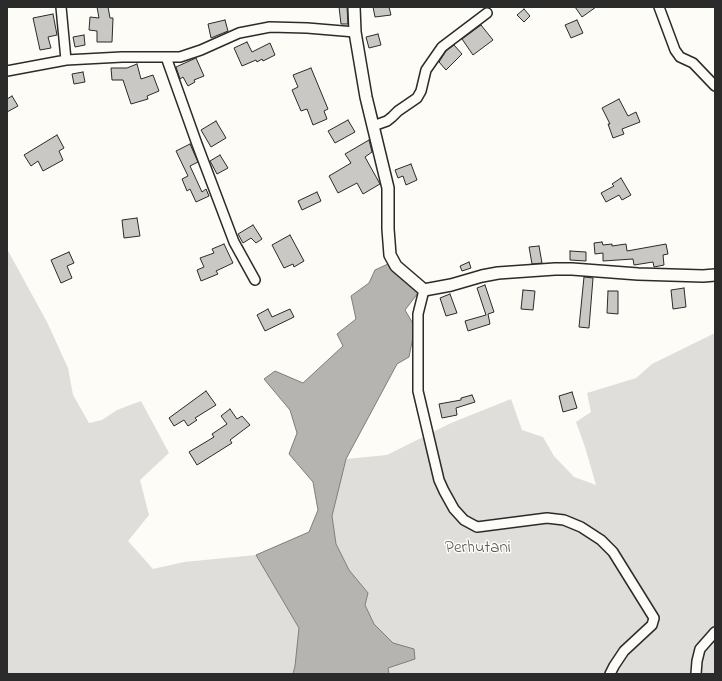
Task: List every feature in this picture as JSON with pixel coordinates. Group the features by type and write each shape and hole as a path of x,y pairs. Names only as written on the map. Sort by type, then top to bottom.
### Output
{"main road":[{"path":"354,7 355,32 366,97 388,188 388,229 390,255 396,266 424,290 498,272 572,269 638,274 715,275"}],"street":[{"path":"61,7 66,60"},
{"path":"659,7 675,50 680,57 693,63 715,86"},
{"path":"373,126 387,121 398,111 417,98 421,91 426,70 442,47 487,13"},
{"path":"7,71 66,60 122,57 180,57 191,54 239,33 270,27 355,32"},
{"path":"166,57 196,144 232,235 255,280"},
{"path":"424,290 418,314 418,390 439,480 444,491 454,509 464,520 477,528 547,518 564,520 581,527 601,540 613,552 654,618 652,625 624,651 610,674"},
{"path":"696,674 700,649 715,632"}],"green space":[{"path":"7,249 47,322 68,368 73,395 89,423 102,420 117,410 141,401 169,453 140,480 149,515 128,541 153,569 184,562 256,555 299,628 293,674 7,674"},
{"name":"Perhutani","path":"715,333 715,674 389,674 388,668 393,643 374,624 365,605 368,593 349,570 336,544 332,516 346,459 387,455 451,423 511,399 522,430 543,437 554,456 574,477 596,485 576,422 591,412 587,393 636,378 652,364"}],"shaded area":[{"path":"388,264 418,293 405,310 415,327 409,357 397,364 346,459 332,516 336,544 349,570 368,593 365,605 374,624 393,643 414,649 415,659 388,668 389,674 293,674 299,628 256,555 309,532 318,510 313,482 289,454 297,433 290,410 264,379 275,371 303,383 343,346 337,334 356,319 351,296 369,283 375,270"}],"building":[{"path":"97,7 108,7 110,18 113,18 112,42 97,42 97,31 89,30 90,17 99,18"},
{"path":"339,7 347,7 348,24 341,24"},
{"path":"373,7 389,7 391,15 375,17"},
{"path":"575,7 596,7 582,17"},
{"path":"524,9 530,16 524,22 517,15"},
{"path":"53,14 57,35 48,37 51,48 40,50 33,18"},
{"path":"225,20 228,31 211,38 208,24"},
{"path":"577,20 583,33 571,38 565,25"},
{"path":"481,25 493,40 473,55 462,39"},
{"path":"378,34 381,45 369,48 366,37"},
{"path":"84,35 85,45 75,47 73,37"},
{"path":"247,42 252,52 270,43 275,55 263,61 262,59 257,62 256,60 242,66 234,48"},
{"path":"454,45 462,54 446,70 439,62 446,51"},
{"path":"196,58 204,76 194,80 195,82 188,86 183,77 180,79 176,67"},
{"path":"137,64 141,79 153,75 159,91 147,96 148,99 131,104 123,80 112,80 111,68 127,68"},
{"path":"311,68 328,109 324,111 327,119 313,125 307,109 301,111 292,90 298,87 293,75"},
{"path":"83,72 85,82 74,84 72,74"},
{"path":"12,96 18,106 7,112 7,99"},
{"path":"619,99 628,116 636,112 640,122 622,129 624,134 613,138 608,124 610,124 602,108"},
{"path":"348,120 355,132 335,143 328,131"},
{"path":"216,121 226,138 211,147 201,130"},
{"path":"57,135 64,148 59,151 63,160 43,171 38,161 31,166 24,155"},
{"path":"369,140 372,152 365,157 380,184 363,194 357,183 338,193 329,176 351,163 345,154"},
{"path":"190,144 198,162 190,166 202,192 206,189 209,196 196,202 190,189 187,191 182,179 188,176 176,151"},
{"path":"220,155 228,168 217,174 210,161"},
{"path":"411,164 417,180 406,185 403,176 398,178 395,170"},
{"path":"621,178 631,195 622,200 619,195 606,202 601,193 614,186 612,184"},
{"path":"317,192 321,201 302,210 298,201"},
{"path":"137,218 140,236 124,238 122,220"},
{"path":"253,225 262,239 256,243 251,238 243,243 238,234"},
{"path":"290,235 304,261 294,267 293,264 284,268 272,245"},
{"path":"602,242 603,245 612,244 612,246 626,244 627,251 666,244 668,254 663,255 664,265 654,267 653,262 634,265 633,259 603,261 603,253 595,254 594,243"},
{"path":"224,244 233,263 216,271 218,274 201,281 197,270 204,267 200,258 214,253 212,249"},
{"path":"539,246 542,263 532,264 529,247"},
{"path":"570,251 586,252 586,261 570,260"},
{"path":"69,252 74,263 67,266 72,278 61,283 51,260"},
{"path":"469,262 471,268 462,271 460,266"},
{"path":"584,277 593,278 589,328 579,327"},
{"path":"485,285 494,312 488,314 490,324 468,331 465,321 486,315 477,288"},
{"path":"684,288 686,307 673,309 671,290"},
{"path":"523,290 535,291 533,310 521,309"},
{"path":"608,291 618,291 618,314 607,313"},
{"path":"450,294 457,313 446,316 440,298"},
{"path":"268,309 272,317 290,309 294,317 265,331 257,315"},
{"path":"206,391 216,405 195,418 197,420 188,426 184,420 174,426 169,418"},
{"path":"572,392 577,408 563,412 559,396"},
{"path":"472,395 475,402 456,408 457,415 442,418 439,404 461,400 461,398"},
{"path":"230,409 237,419 242,416 250,425 230,440 232,443 197,465 189,452 214,437 212,434 227,424 221,416"}]}
